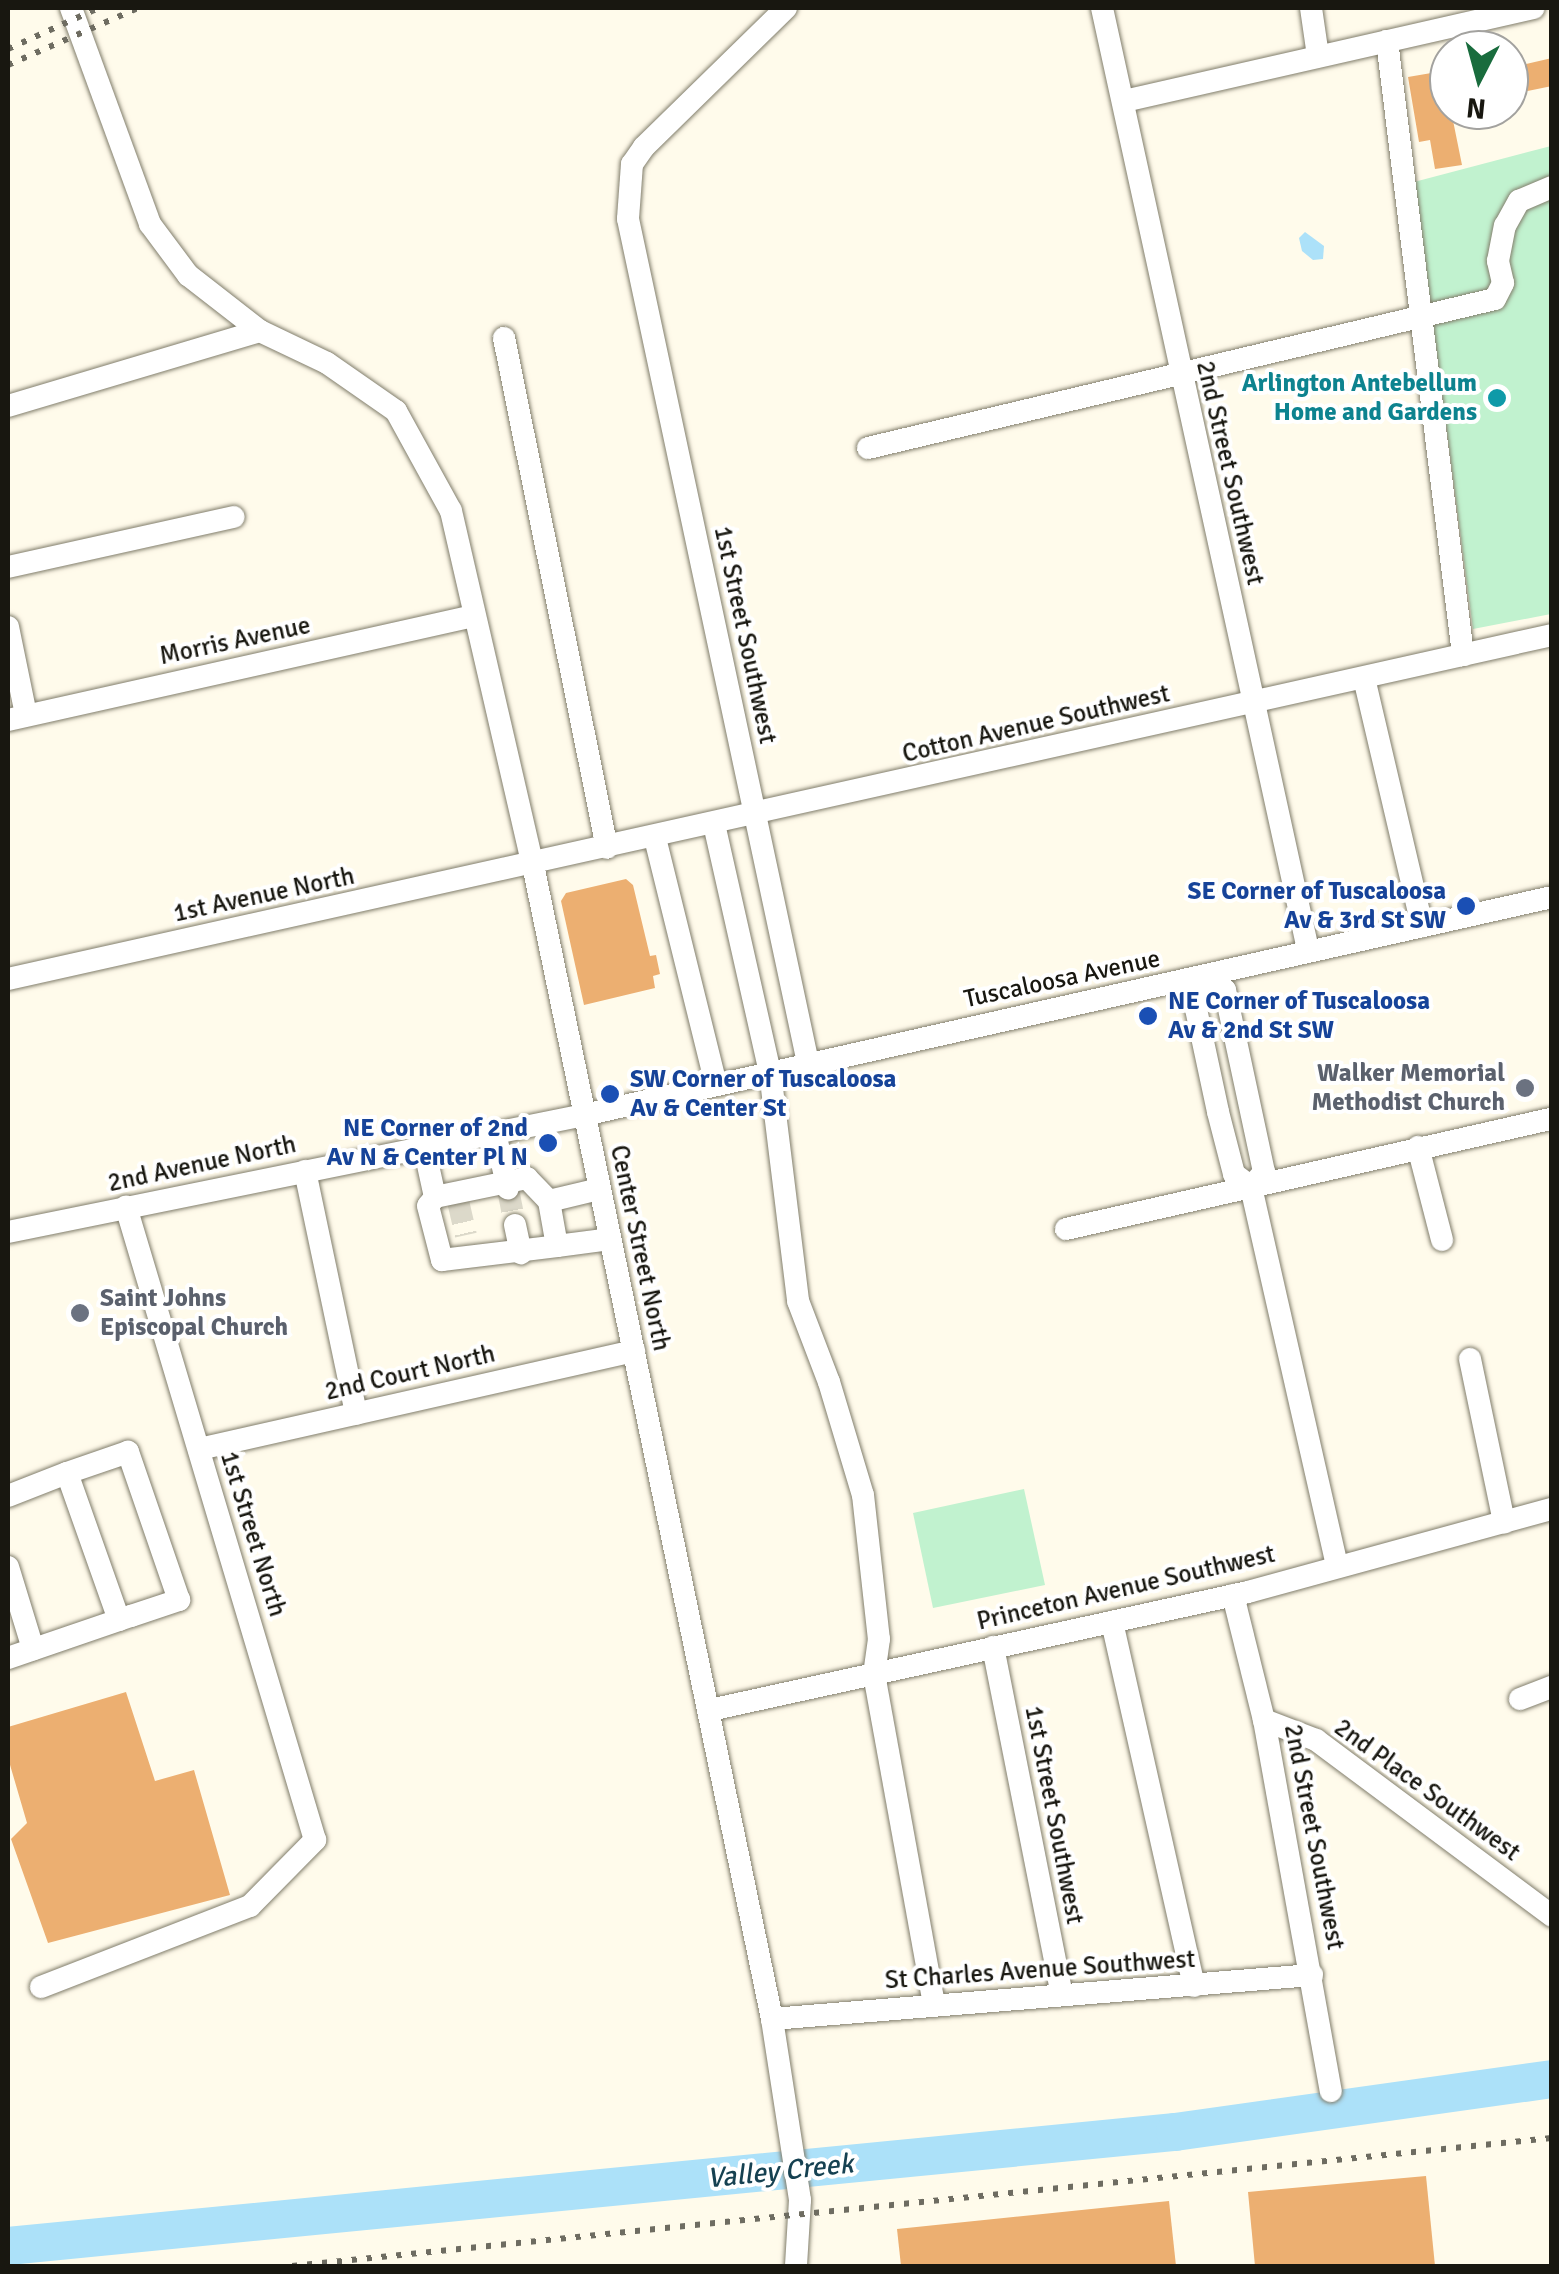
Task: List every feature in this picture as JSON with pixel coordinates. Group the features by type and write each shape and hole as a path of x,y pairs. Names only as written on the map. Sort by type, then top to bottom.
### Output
{"street":[{"name":"1st Street Southwest","path":"786,8 644,147 632,164 628,219 808,1063"},
{"name":"2nd Street Southwest","path":"1102,8 1179,375 1308,950"},
{"path":"1311,8 1318,56"},
{"path":"1124,101 1534,8"},
{"name":"Center Street North","path":"73,13 150,224 188,275 260,331 327,364 396,411 451,511 533,865 772,2019 800,2200 796,2266"},
{"path":"1387,40 1463,654"},
{"path":"868,448 1496,299 1503,284 1498,261 1505,226 1520,201 1552,187"},
{"path":"8,406 260,331"},
{"path":"504,338 608,848"},
{"path":"8,567 234,517"},
{"name":"Morris Avenue","path":"17,717 475,616"},
{"path":"8,627 17,717"},
{"name":"Cotton Avenue Southwest","path":"533,865 1552,636"},
{"path":"1364,678 1422,926"},
{"path":"714,824 770,1072 798,1301 829,1382 863,1495 879,1638 874,1674 934,2005"},
{"path":"655,838 716,1085"},
{"name":"1st Avenue North","path":"8,980 533,865"},
{"name":"Tuscaloosa Avenue","path":"584,1115 1552,898"},
{"path":"1251,1187 1264,1172 1225,990 1203,976 1194,990 1196,1009 1218,1112 1234,1174 1251,1187 1338,1565"},
{"name":"2nd Avenue North","path":"8,1232 584,1115"},
{"path":"1066,1229 1552,1119"},
{"path":"495,1133 507,1186"},
{"path":"424,1147 450,1197"},
{"path":"1418,1147 1442,1240"},
{"path":"304,1171 356,1414"},
{"path":"557,1246 549,1201 527,1178 428,1206 442,1260 471,1260 610,1239"},
{"path":"549,1201 600,1189"},
{"name":"1st Street North","path":"40,1987 250,1906 291,1870 315,1840 126,1207"},
{"path":"516,1225 522,1253"},
{"path":"466,1236 471,1260"},
{"name":"2nd Court North","path":"199,1449 634,1351"},
{"path":"1470,1359 1504,1522"},
{"path":"8,1496 128,1452 179,1600 8,1658"},
{"path":"67,1474 119,1620"},
{"name":"Princeton Avenue Southwest","path":"710,1710 1233,1595 1552,1509"},
{"path":"8,1568 33,1649"},
{"name":"2nd Street Southwest","path":"1233,1595 1264,1720 1331,2091"},
{"path":"1112,1622 1194,1986"},
{"name":"1st Street Southwest","path":"993,1647 1062,1994"},
{"path":"1520,1700 1552,1686"},
{"name":"2nd Place Southwest","path":"1264,1720 1316,1740 1552,1916"},
{"name":"St Charles Avenue Southwest","path":"772,2019 1312,1975"}],"green space":[{"name":"Arlington Antebellum Home and Gardens","path":"1551,146 1551,614 1473,629 1414,182"},
{"path":"1024,1489 1045,1585 933,1608 913,1513"}],"water":[{"path":"1305,232 1324,246 1323,259 1313,260 1302,251 1299,238"}],"building":[{"path":"1552,58 1552,86 1529,91 1529,63"},
{"path":"1429,73 1429,130 1455,130 1462,165 1435,169 1430,140 1419,142 1408,77"},
{"path":"626,879 633,885 650,956 656,955 660,974 653,976 655,988 584,1005 561,901 566,893"},
{"path":"126,1692 155,1781 194,1770 230,1895 48,1943 11,1839 27,1823 8,1758 8,1727"},
{"path":"1426,2176 1435,2266 1255,2266 1248,2192"},
{"path":"1169,2201 1176,2266 901,2266 897,2229"}],"waterway":[{"name":"Valley Creek","path":"8,2246 1175,2132 1552,2079"}],"tunnel":[{"path":"508,1189 515,1225"},
{"path":"458,1201 466,1235"}],"railway":[{"path":"8,49 99,8"},
{"path":"8,65 138,8"},
{"path":"292,2266 1552,2138"}],"place":[{"name":"Arlington Antebellum Home and Gardens","path":"1497,398"},
{"name":"SE Corner of Tuscaloosa Av & 3rd St SW","path":"1466,906"},
{"name":"NE Corner of Tuscaloosa Av & 2nd St SW","path":"1148,1016"},
{"name":"Walker Memorial Methodist Church","path":"1525,1088"},
{"name":"SW Corner of Tuscaloosa Av & Center St","path":"610,1094"},
{"name":"NE Corner of 2nd Av N & Center Pl N","path":"548,1143"},
{"name":"Saint Johns Episcopal Church","path":"80,1313"}]}
